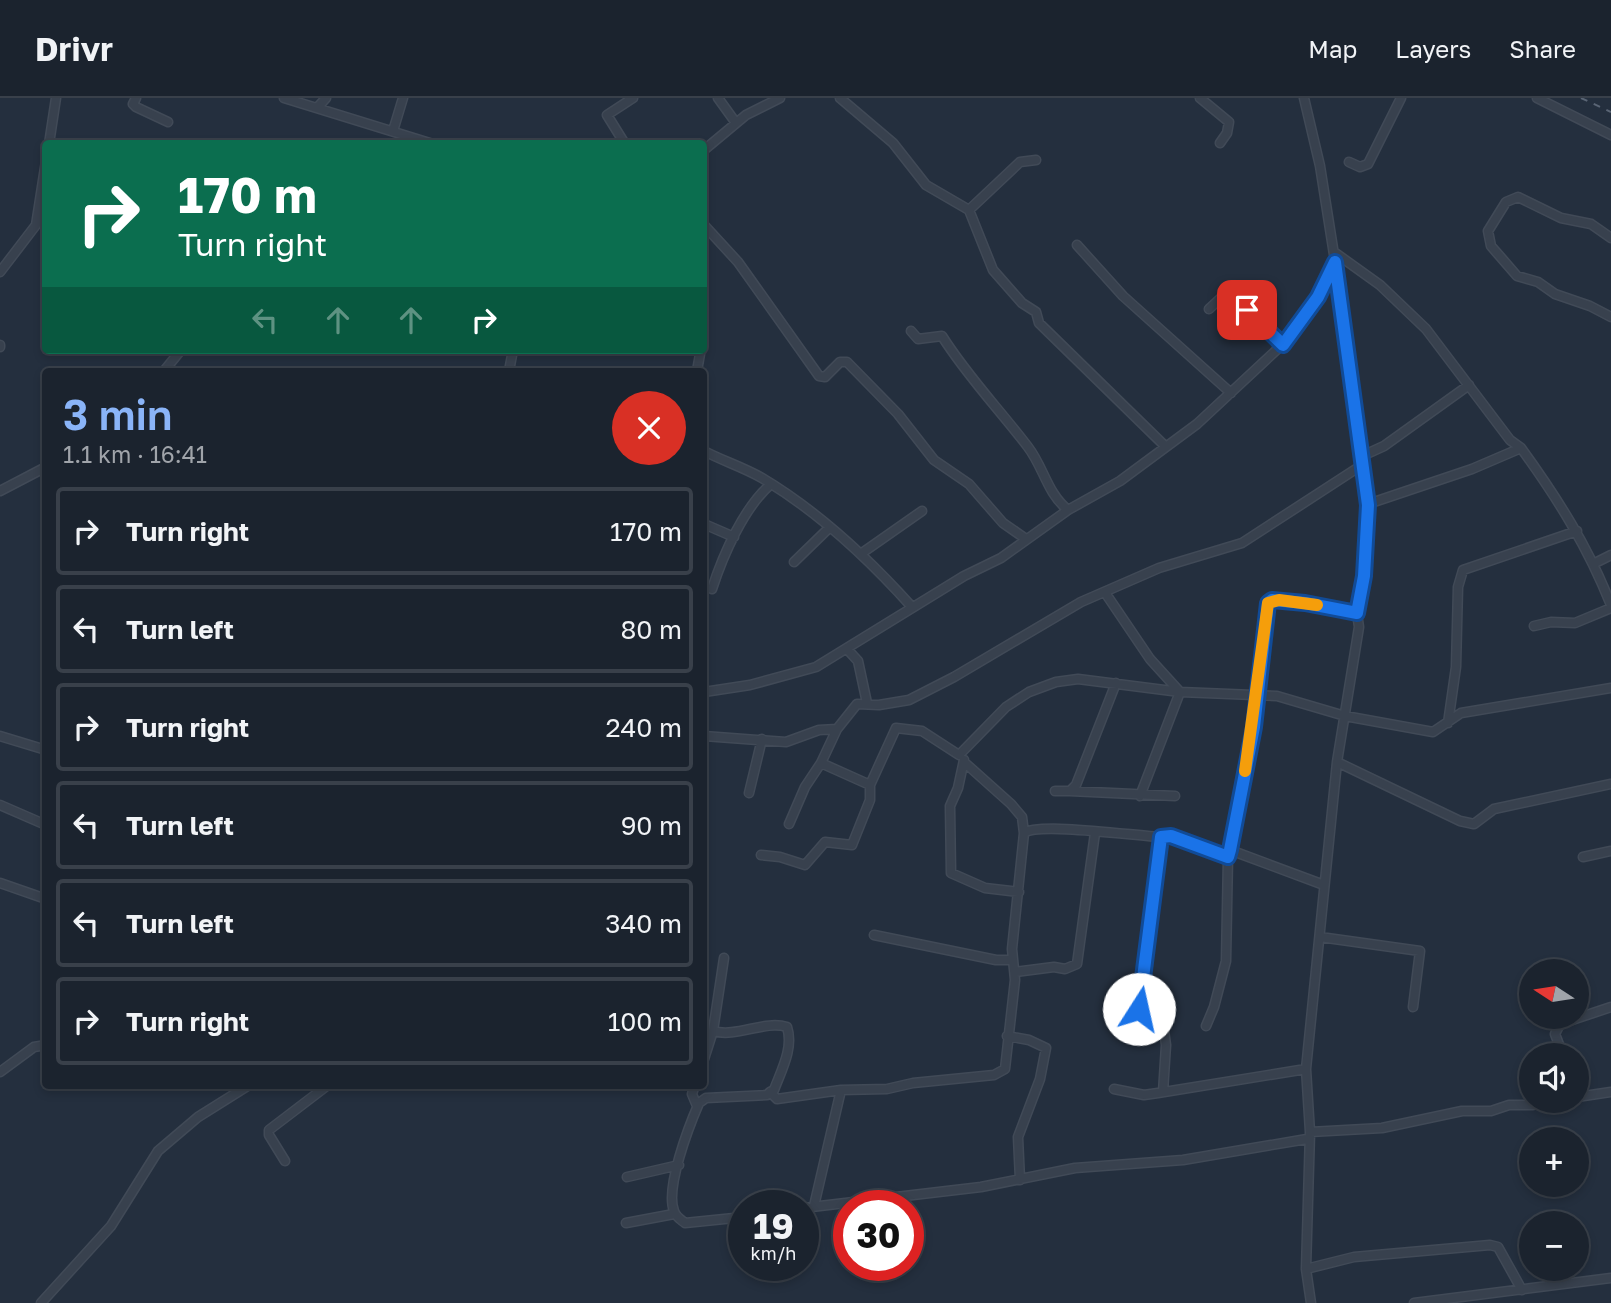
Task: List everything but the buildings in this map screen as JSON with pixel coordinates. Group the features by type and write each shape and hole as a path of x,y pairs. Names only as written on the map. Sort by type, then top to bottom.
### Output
{"street":[{"path":"49,140 56,98"},
{"path":"136,98 133,104 136,107 168,122"},
{"path":"284,98 421,140"},
{"path":"317,108 326,98"},
{"path":"393,131 403,98"},
{"path":"623,140 607,114 633,98"},
{"path":"718,98 736,123"},
{"path":"707,147 736,123 780,98"},
{"path":"840,98 893,143 926,185 969,210 993,270 1022,303 1036,312 1039,323 1167,447"},
{"path":"1200,98 1230,122 1220,143"},
{"path":"1304,98 1320,166 1334,252 1353,375 1368,505 1364,576 1357,613 1359,627 1337,762 1306,1069 1309,1135 1307,1269 1311,1303"},
{"path":"1349,162 1360,167 1368,164 1401,98"},
{"path":"1537,98 1611,135"},
{"path":"969,210 1020,162 1036,160"},
{"path":"0,272 36,225 42,193"},
{"path":"1611,238 1591,224 1561,218 1518,197 1506,202 1489,231 1491,246 1517,276 1538,282 1555,294 1590,306 1611,317"},
{"path":"707,228 737,262 819,376 825,377 840,362 847,362 898,414 934,460 969,484 1003,523 1026,539"},
{"path":"1077,245 1124,296 1231,393"},
{"path":"1334,252 1380,285 1426,329 1510,440 1521,448 1595,562 1611,607 1575,623 1551,622 1534,626"},
{"path":"707,691 792,675 816,667 964,576 1001,558 1068,510 1120,481 1167,447 1283,345 1318,297 1335,262"},
{"path":"1209,309 1223,296 1232,296 1283,345"},
{"path":"911,331 918,339 942,336 954,355 1029,448 1046,484 1068,510"},
{"path":"166,368 178,354"},
{"path":"698,368 700,354"},
{"path":"789,824 805,787 821,763 837,729 857,704 887,704 918,696 1054,616 1159,568 1242,543 1469,385"},
{"path":"1368,505 1472,469 1521,448"},
{"path":"707,452 771,484 862,553 912,607"},
{"path":"0,491 42,469"},
{"path":"712,589 734,537 751,508 771,484"},
{"path":"862,553 922,511"},
{"path":"707,525 734,537"},
{"path":"794,562 829,528"},
{"path":"1448,723 1455,678 1458,587 1463,570 1577,531"},
{"path":"1595,562 1611,555"},
{"path":"1106,594 1150,659 1180,692"},
{"path":"1206,1026 1226,961 1224,927 1229,853 1257,694 1264,618 1272,600 1357,613"},
{"path":"847,649 858,660 867,703"},
{"path":"1019,892 985,888 951,873 950,806 958,788 963,758 1006,707 1029,692 1066,680 1116,683 1180,692 1257,694 1277,696 1345,716 1433,732 1461,713 1611,688"},
{"path":"1070,792 1079,780 1116,683"},
{"path":"1140,796 1180,692"},
{"path":"761,855 780,856 805,865 825,842 852,845 870,800 870,785 896,728 922,732 963,758 1022,817 1024,833 1012,960 1016,972 1005,1069 994,1075 913,1083 887,1090 841,1090 782,1099 774,1097 770,1092"},
{"path":"707,736 762,738 786,742 819,730 837,729"},
{"path":"0,736 42,749"},
{"path":"749,793 762,738"},
{"path":"1337,762 1460,821 1474,824 1494,809 1611,784"},
{"path":"821,763 870,785"},
{"path":"1055,791 1175,796"},
{"path":"0,805 42,823"},
{"path":"1024,833 1039,828 1171,836 1324,885"},
{"path":"1016,972 1054,967 1065,969 1077,964 1095,832"},
{"path":"1161,837 1139,1015 1163,1023 1166,1045 1163,1093"},
{"path":"1583,857 1611,851"},
{"path":"0,883 42,898"},
{"path":"874,935 996,960 1012,960"},
{"path":"1320,937 1420,951 1413,1007"},
{"path":"707,1050 713,1031 724,958"},
{"path":"1110,1002 1133,1004 1139,1009"},
{"path":"1558,1043 1555,1034 1560,1024 1611,1007"},
{"path":"674,1214 674,1187 697,1106 706,1098 767,1095 774,1090 790,1037 787,1027 781,1025 724,1034 713,1031"},
{"path":"1007,1036 1030,1040 1046,1048 1040,1079 1018,1137 1020,1180"},
{"path":"0,1072 34,1047 42,1046"},
{"path":"1114,1089 1144,1095 1306,1069"},
{"path":"41,1303 111,1226 158,1151 198,1117 239,1089"},
{"path":"285,1161 269,1135 270,1130 323,1089"},
{"path":"694,1089 692,1094 697,1106"},
{"path":"818,1190 841,1090"},
{"path":"1589,1095 1611,1092"},
{"path":"819,1205 1020,1180 1075,1168 1183,1160 1309,1135 1382,1128 1462,1111 1491,1111 1519,1105"},
{"path":"627,1177 679,1165"},
{"path":"626,1223 674,1214 685,1223 728,1219"},
{"path":"1307,1269 1354,1257 1490,1245 1498,1247 1522,1290"},
{"path":"1414,1303 1491,1299 1522,1290 1611,1279"}],"railway":[{"path":"1581,98 1611,112"}],"slow traffic":[{"path":"1245,771 1254,727 1264,618 1268,603 1279,600 1317,605"}],"route":[{"path":"1139,1009 1161,837 1171,836 1228,857 1254,727 1264,618 1268,603 1272,600 1305,603 1357,613 1362,594 1368,505 1360,457 1353,375 1335,262 1318,297 1283,345 1247,310"}]}
